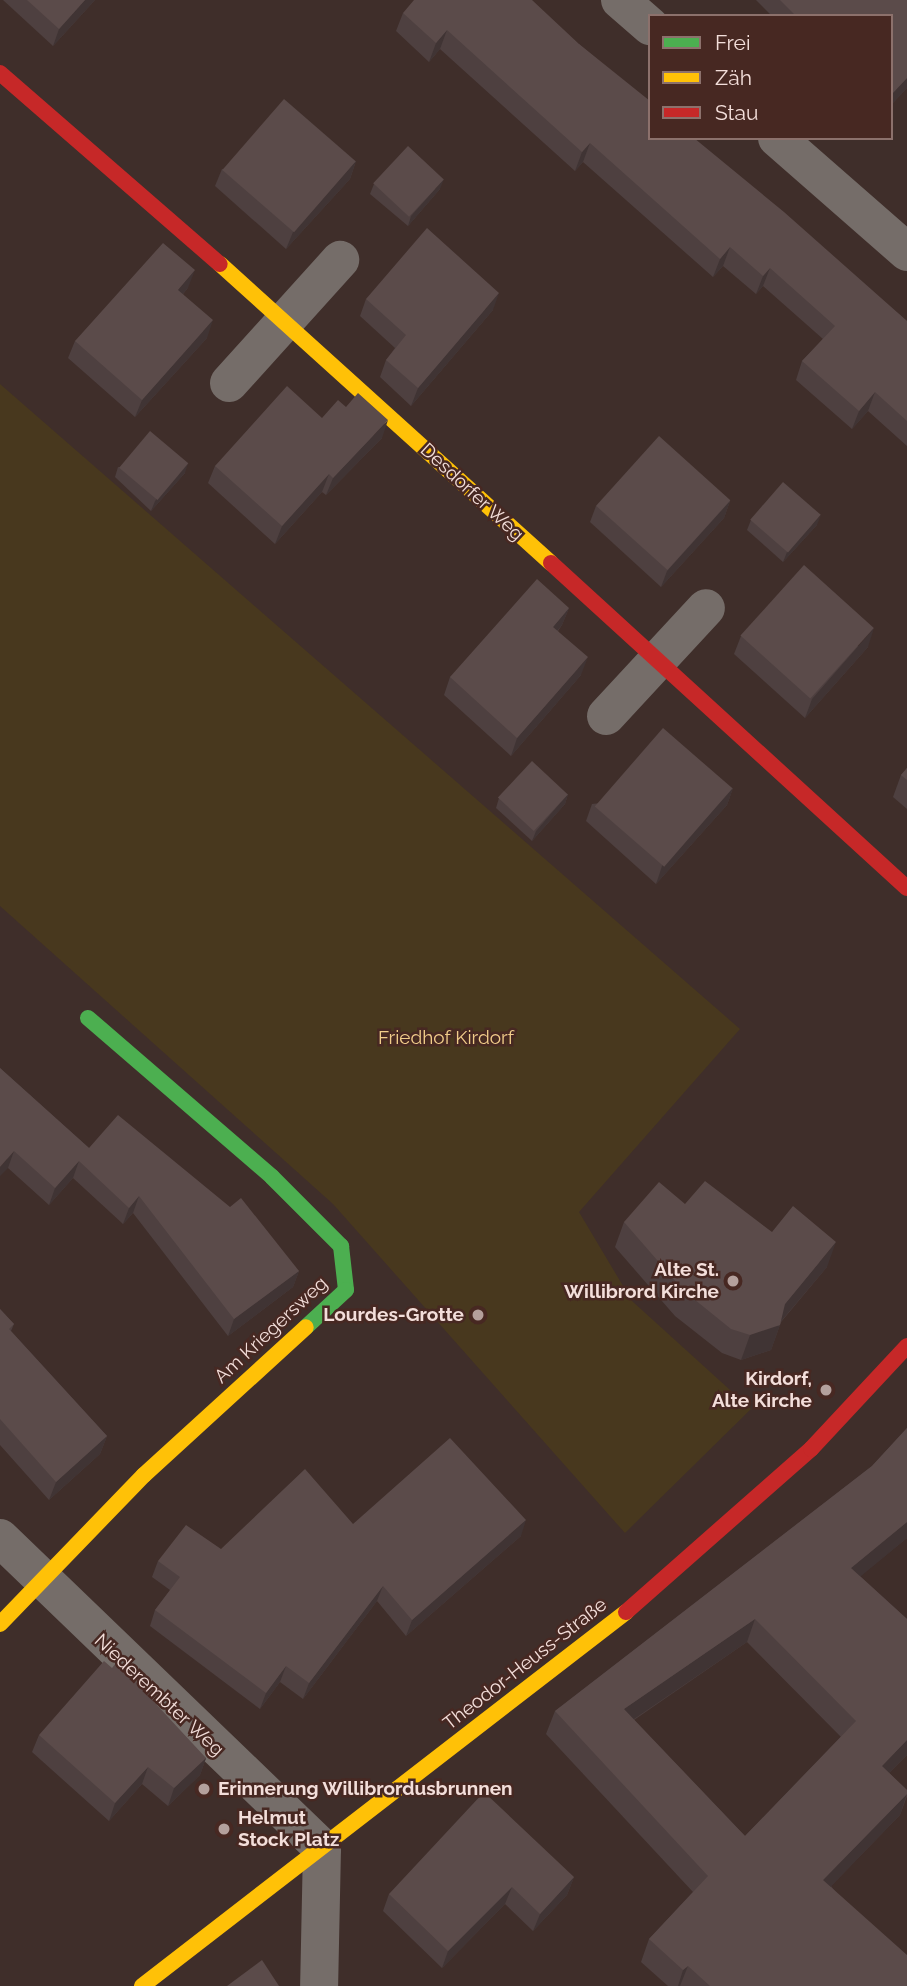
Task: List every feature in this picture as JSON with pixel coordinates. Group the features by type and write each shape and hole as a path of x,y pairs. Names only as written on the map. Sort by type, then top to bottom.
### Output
{"street":[{"path":"620,0 648,24"},
{"name":"Desdorfer Weg","path":"0,73 287,322 907,888"},
{"path":"779,140 907,253"},
{"path":"229,383 287,322 340,260"},
{"path":"606,716 706,608"},
{"name":"Am Kriegersweg","path":"37,1580 346,1290 341,1246 272,1177 88,1018"},
{"name":"Theodor-Heuss-Straße","path":"142,1986 682,1569 811,1449 907,1346"},
{"name":"Niederembter Weg","path":"0,1538 37,1580 321,1848"},
{"path":"0,1624 37,1580"},
{"path":"319,1986 321,1848"}],"green space":[{"name":"Friedhof Kirdorf","path":"0,384 740,1029 579,1212 632,1301 751,1409 625,1533 333,1204 0,906"}],"building":[{"path":"27,0 85,0 59,29"},
{"path":"414,0 532,0 579,44 648,99 648,140 696,140 784,212 907,321 907,421 875,392 859,411 802,361 835,326 770,268 763,276 730,247 720,259 590,143 582,152 447,30 436,43 403,13"},
{"path":"780,0 907,0 907,78 893,93 893,14 794,14"},
{"path":"284,99 356,161 294,232 222,170"},
{"path":"408,146 444,179 409,217 373,183"},
{"path":"427,228 499,293 418,388 386,360 406,335 366,299"},
{"path":"163,243 195,270 178,290 213,320 142,400 75,341"},
{"path":"287,386 322,418 338,400 346,407 358,393 388,420 333,478 329,474 282,526 215,466"},
{"path":"150,431 188,463 157,500 119,468"},
{"path":"659,436 730,500 667,570 596,506"},
{"path":"783,482 821,515 788,553 750,520"},
{"path":"804,565 874,628 810,698 740,636"},
{"path":"537,579 569,608 553,627 588,657 517,738 450,677"},
{"path":"663,728 732,788 664,867 595,806"},
{"path":"532,761 568,794 534,831 498,798"},
{"path":"907,768 907,780 901,775"},
{"path":"0,1068 89,1148 118,1115 230,1207 241,1198 299,1271 234,1319 139,1196 129,1208 79,1161 55,1188 14,1151 0,1167"},
{"name":"Alte St. Willibrord Kirche","path":"705,1181 772,1232 793,1206 836,1242 785,1304 780,1325 750,1335 731,1329 684,1291 624,1222 659,1182 685,1204"},
{"path":"0,1309 14,1324 9,1329 107,1436 56,1482 0,1419"},
{"path":"907,1428 907,1522 851,1568 907,1619 907,1740 882,1766 907,1790 907,1794 823,1880 907,1955 907,1986 710,1986 688,1966 683,1970 649,1939 708,1876 555,1711 872,1466","holes":["755,1619 856,1721 745,1836 624,1709"]},
{"path":"450,1438 526,1520 412,1620 383,1586 309,1683 286,1666 266,1693 155,1610 180,1577 158,1561 186,1525 221,1549 305,1469 353,1524"},
{"path":"104,1661 112,1668 117,1662 206,1758 174,1788 148,1767 115,1803 39,1735"},
{"path":"484,1792 574,1877 540,1914 512,1887 448,1951 389,1894"},
{"path":"262,1960 279,1986 227,1986"}],"traffic: fast":[{"path":"88,1018 272,1177 341,1246 346,1290 306,1327"}],"traffic: slow":[{"path":"220,264 551,563"},
{"path":"0,1624 144,1475 306,1327"},
{"path":"142,1986 626,1612"}],"traffic: jam":[{"path":"0,73 220,264"},
{"path":"551,563 907,888"},
{"path":"626,1612 811,1449 907,1346"}],"place":[{"name":"Alte St. Willibrord Kirche","path":"733,1281"},
{"name":"Lourdes-Grotte","path":"478,1315"},
{"name":"Kirdorf, Alte Kirche","path":"826,1390"},
{"name":"Erinnerung Willibrordusbrunnen","path":"204,1789"},
{"name":"Helmut Stock Platz","path":"224,1829"}]}
